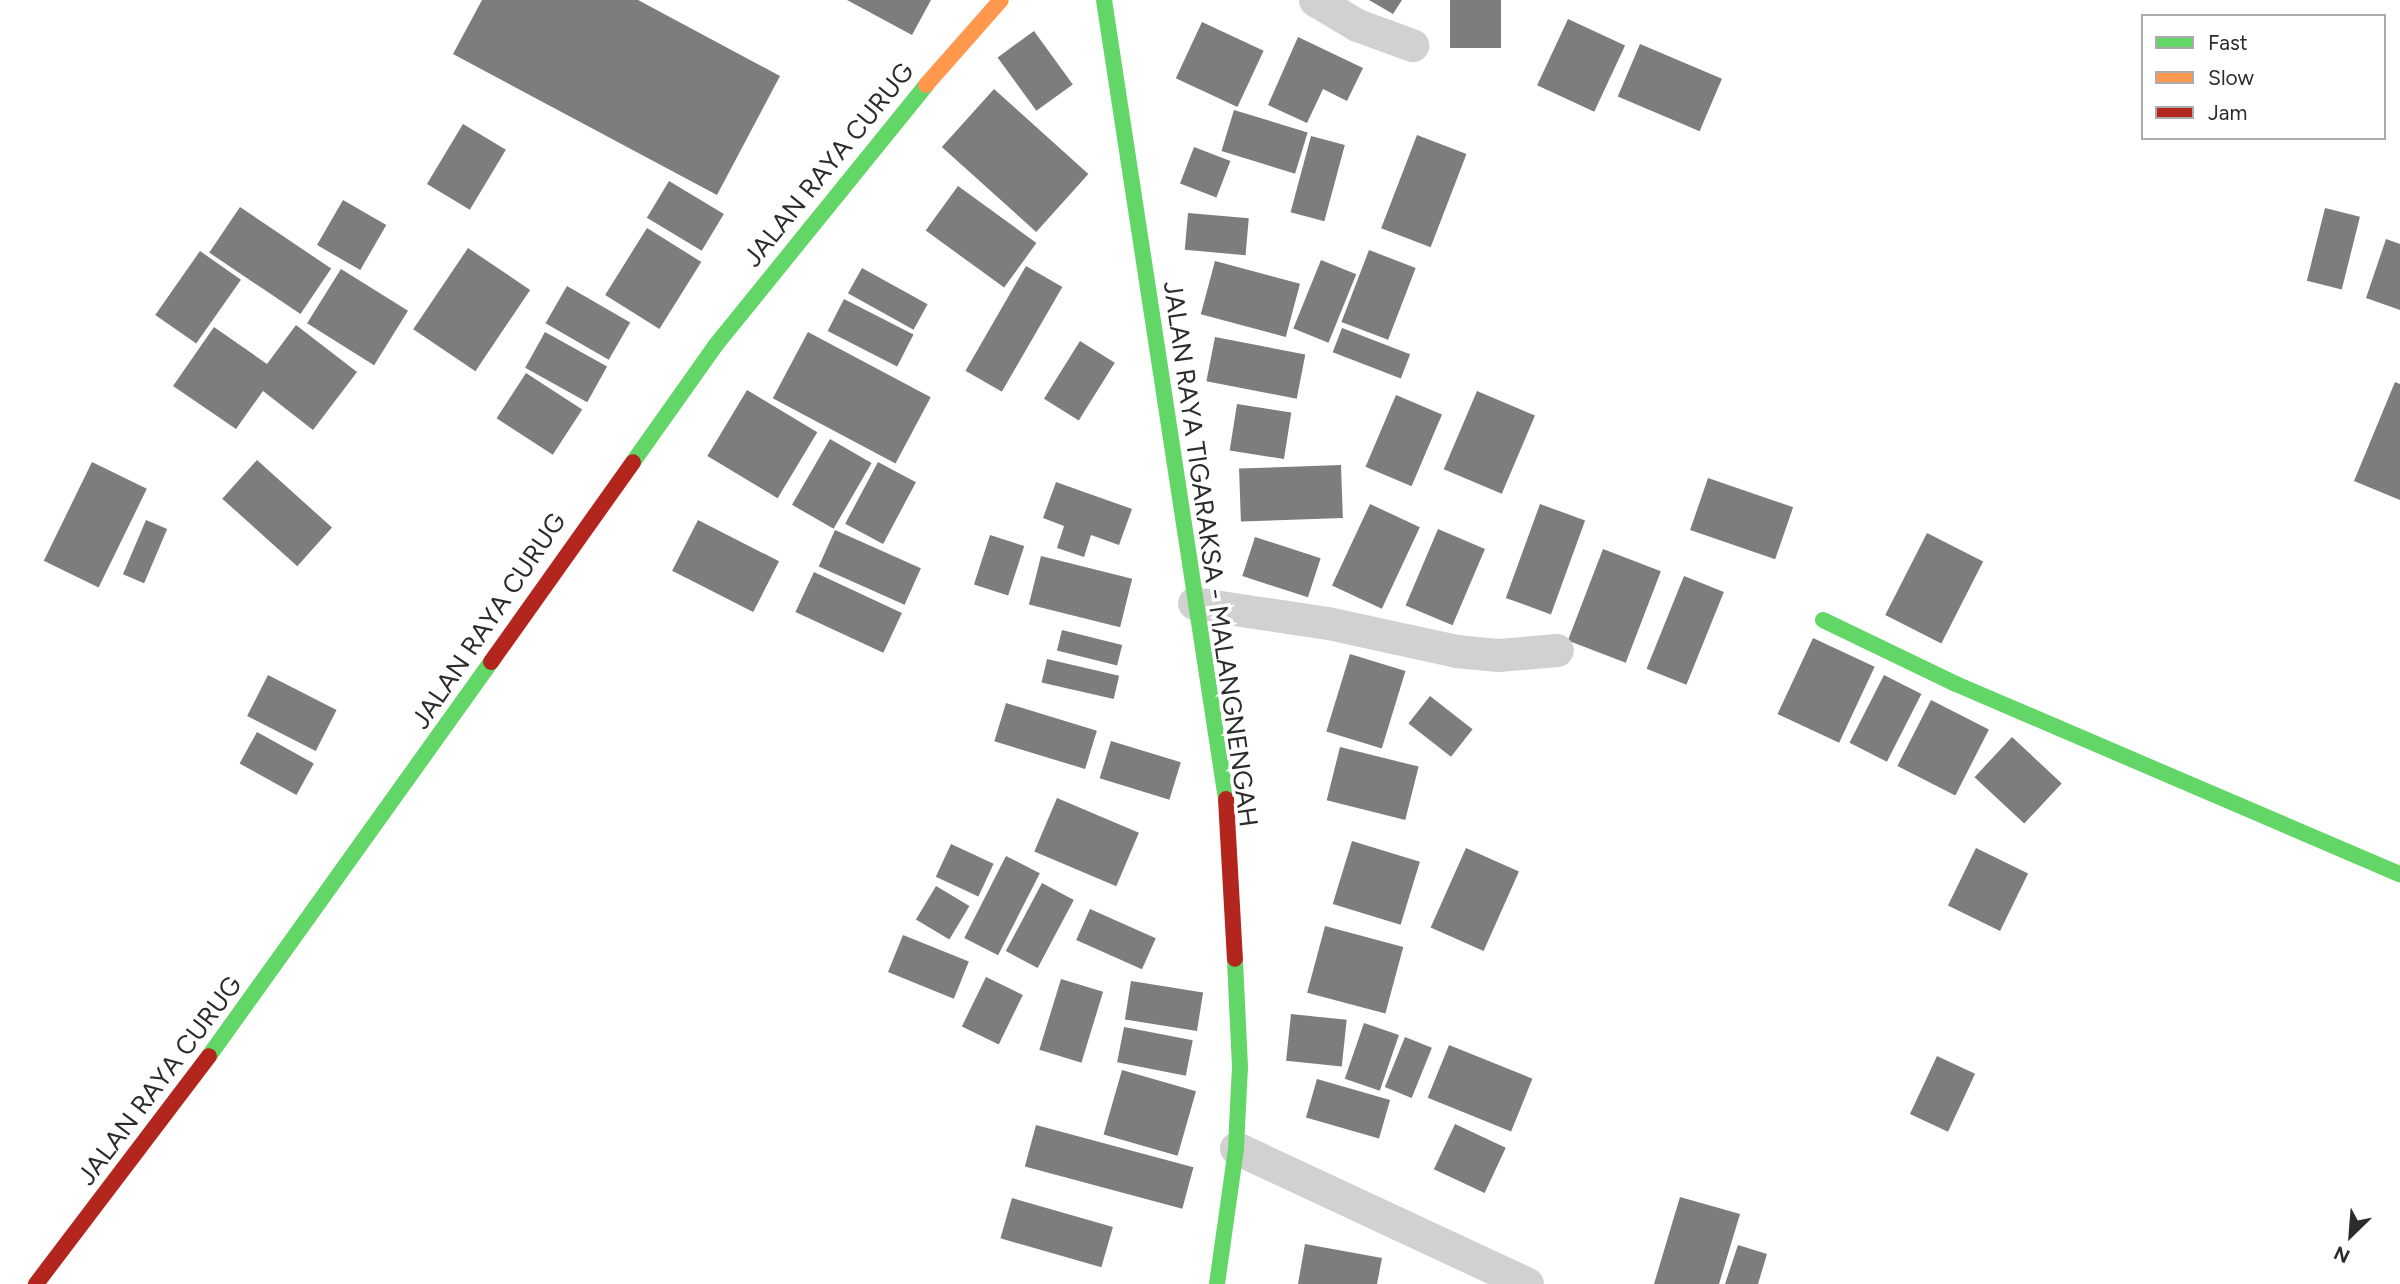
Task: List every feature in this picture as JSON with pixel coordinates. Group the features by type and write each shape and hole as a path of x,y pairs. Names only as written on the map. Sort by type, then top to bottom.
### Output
{"street":[{"name":"JALAN RAYA CURUG","path":"36,1284 258,991 715,346 876,142 1001,0"},
{"name":"JALAN RAYA TIGARAKSA - MALANGNENGAH","path":"1104,0 1227,806 1240,1067 1236,1148 1217,1284"},
{"path":"1315,0 1357,25 1412,45"},
{"path":"1194,603 1328,623 1456,651 1498,655 1557,650"},
{"path":"1823,620 1956,684 2400,874"},
{"path":"1236,1148 1527,1284"}],"building":[{"path":"482,0 638,0 780,76 717,195 453,54"},
{"path":"847,0 931,0 912,35"},
{"path":"1369,0 1402,0 1393,14"},
{"path":"1450,0 1501,0 1501,48 1450,48"},
{"path":"1568,19 1625,46 1594,112 1537,85"},
{"path":"1202,22 1264,51 1237,107 1176,78"},
{"path":"1034,31 1073,84 1036,111 998,57"},
{"path":"1298,37 1363,68 1347,101 1323,89 1307,123 1268,105"},
{"path":"1640,44 1722,79 1700,131 1618,96"},
{"path":"994,89 1088,174 1036,232 942,147"},
{"path":"1234,110 1308,133 1295,174 1221,151"},
{"path":"463,124 506,150 470,210 427,184"},
{"path":"1417,135 1466,154 1431,247 1381,228"},
{"path":"1311,136 1345,145 1324,221 1291,212"},
{"path":"1194,147 1230,161 1216,197 1180,183"},
{"path":"669,181 724,214 702,251 647,218"},
{"path":"958,186 1036,243 1004,288 926,230"},
{"path":"343,200 386,225 360,270 317,245"},
{"path":"240,207 331,269 300,314 209,253"},
{"path":"2325,208 2360,217 2342,289 2307,281"},
{"path":"1188,213 1249,218 1246,255 1185,250"},
{"path":"647,228 701,262 659,329 605,295"},
{"path":"2386,239 2400,244 2400,310 2366,298"},
{"path":"468,248 530,290 475,371 413,329"},
{"path":"1369,250 1416,268 1388,340 1341,322"},
{"path":"200,251 241,280 196,344 155,315"},
{"path":"1321,260 1356,274 1329,343 1293,329"},
{"path":"1215,261 1300,284 1286,337 1201,314"},
{"path":"1026,266 1062,287 1002,392 966,371"},
{"path":"862,268 928,304 914,330 848,293"},
{"path":"341,269 408,311 374,365 307,323"},
{"path":"567,286 630,322 609,360 546,323"},
{"path":"844,299 913,334 897,366 828,331"},
{"path":"296,325 357,372 313,430 263,391 236,429 173,386 214,327 267,364"},
{"path":"1342,328 1410,354 1401,378 1333,352"},
{"path":"545,332 607,366 587,402 525,368"},
{"path":"808,332 931,397 896,463 773,398"},
{"path":"1215,337 1305,355 1297,399 1206,381"},
{"path":"1080,341 1115,363 1079,420 1044,399"},
{"path":"526,373 582,409 553,455 497,418"},
{"path":"2395,382 2400,384 2400,500 2354,481"},
{"path":"747,390 817,432 778,498 707,456"},
{"path":"1477,391 1535,416 1502,494 1444,469"},
{"path":"1396,395 1442,415 1412,486 1366,467"},
{"path":"1237,404 1291,413 1284,459 1230,450"},
{"path":"830,439 872,463 834,529 792,505"},
{"path":"257,460 332,528 297,566 222,499"},
{"path":"92,462 147,489 99,588 44,561"},
{"path":"878,462 916,482 883,544 845,524"},
{"path":"1341,465 1343,518 1241,522 1239,469"},
{"path":"1708,478 1793,507 1775,559 1690,530"},
{"path":"1056,482 1132,509 1119,545 1091,535 1084,557 1057,548 1064,526 1043,518"},
{"path":"1370,504 1420,527 1382,609 1332,586"},
{"path":"1540,504 1585,520 1551,614 1506,598"},
{"path":"146,520 167,529 144,583 123,574"},
{"path":"698,520 779,561 753,612 672,571"},
{"path":"1438,529 1485,549 1453,625 1406,605"},
{"path":"835,530 921,568 905,605 819,567"},
{"path":"1927,533 1983,562 1941,644 1885,615"},
{"path":"990,535 1024,546 1008,596 974,584"},
{"path":"1255,537 1321,558 1308,597 1242,576"},
{"path":"1603,549 1661,571 1626,663 1568,640"},
{"path":"1041,556 1132,579 1120,627 1029,605"},
{"path":"814,572 902,613 883,653 795,612"},
{"path":"1684,576 1724,592 1686,685 1647,669"},
{"path":"1062,630 1122,645 1117,665 1057,650"},
{"path":"1813,638 1875,667 1839,743 1778,714"},
{"path":"1350,654 1405,671 1382,748 1326,731"},
{"path":"1047,659 1119,676 1114,699 1042,682"},
{"path":"268,675 337,710 316,751 247,716"},
{"path":"1884,675 1921,694 1887,762 1849,743"},
{"path":"1430,696 1473,729 1451,757 1408,724"},
{"path":"1931,700 1989,730 1955,795 1897,766"},
{"path":"1006,703 1097,731 1085,769 994,741"},
{"path":"257,732 314,764 296,795 240,763"},
{"path":"2012,737 2062,783 2024,824 1974,777"},
{"path":"1111,741 1181,762 1169,800 1100,778"},
{"path":"1340,747 1419,767 1405,820 1327,800"},
{"path":"1057,798 1139,833 1116,886 1034,851"},
{"path":"1352,841 1420,862 1401,925 1333,904"},
{"path":"951,844 994,864 978,896 936,877"},
{"path":"1466,848 1519,872 1484,951 1431,927"},
{"path":"1976,848 2028,873 2000,931 1948,906"},
{"path":"1006,856 1040,873 998,955 964,938"},
{"path":"1042,883 1074,900 1038,968 1006,951"},
{"path":"936,886 969,906 949,940 916,919"},
{"path":"1090,909 1156,938 1142,969 1076,940"},
{"path":"1325,926 1403,947 1385,1014 1307,993"},
{"path":"903,935 969,962 954,999 888,972"},
{"path":"986,977 1023,995 999,1044 962,1026"},
{"path":"1061,979 1103,992 1081,1063 1039,1050"},
{"path":"1131,981 1203,992 1197,1031 1125,1020"},
{"path":"1291,1014 1347,1020 1342,1067 1286,1061"},
{"path":"1364,1023 1399,1035 1380,1091 1345,1079"},
{"path":"1124,1027 1193,1040 1186,1076 1117,1062"},
{"path":"1405,1037 1432,1048 1412,1098 1385,1087"},
{"path":"1449,1045 1532,1079 1511,1132 1428,1098"},
{"path":"1937,1056 1975,1074 1948,1132 1910,1114"},
{"path":"1122,1070 1196,1091 1178,1156 1104,1134"},
{"path":"1317,1079 1390,1100 1379,1138 1306,1117"},
{"path":"1455,1124 1506,1148 1485,1193 1434,1169"},
{"path":"1036,1125 1193,1167 1182,1209 1025,1167"},
{"path":"1680,1197 1740,1214 1719,1284 1654,1284"},
{"path":"1012,1198 1113,1227 1101,1267 1000,1238"},
{"path":"1305,1244 1382,1258 1377,1284 1298,1284"},
{"path":"1738,1245 1767,1254 1758,1284 1725,1284"}],"traffic: fast":[{"path":"1104,0 1226,799"},
{"path":"633,462 715,346 926,85"},
{"path":"1823,620 1956,684 2400,874"},
{"path":"209,1056 491,662"},
{"path":"1217,1284 1236,1148 1240,1067 1235,959"}],"traffic: slow":[{"path":"926,85 1001,0"}],"traffic: jam":[{"path":"491,662 633,462"},
{"path":"1226,799 1235,959"},
{"path":"36,1284 209,1056"}]}
